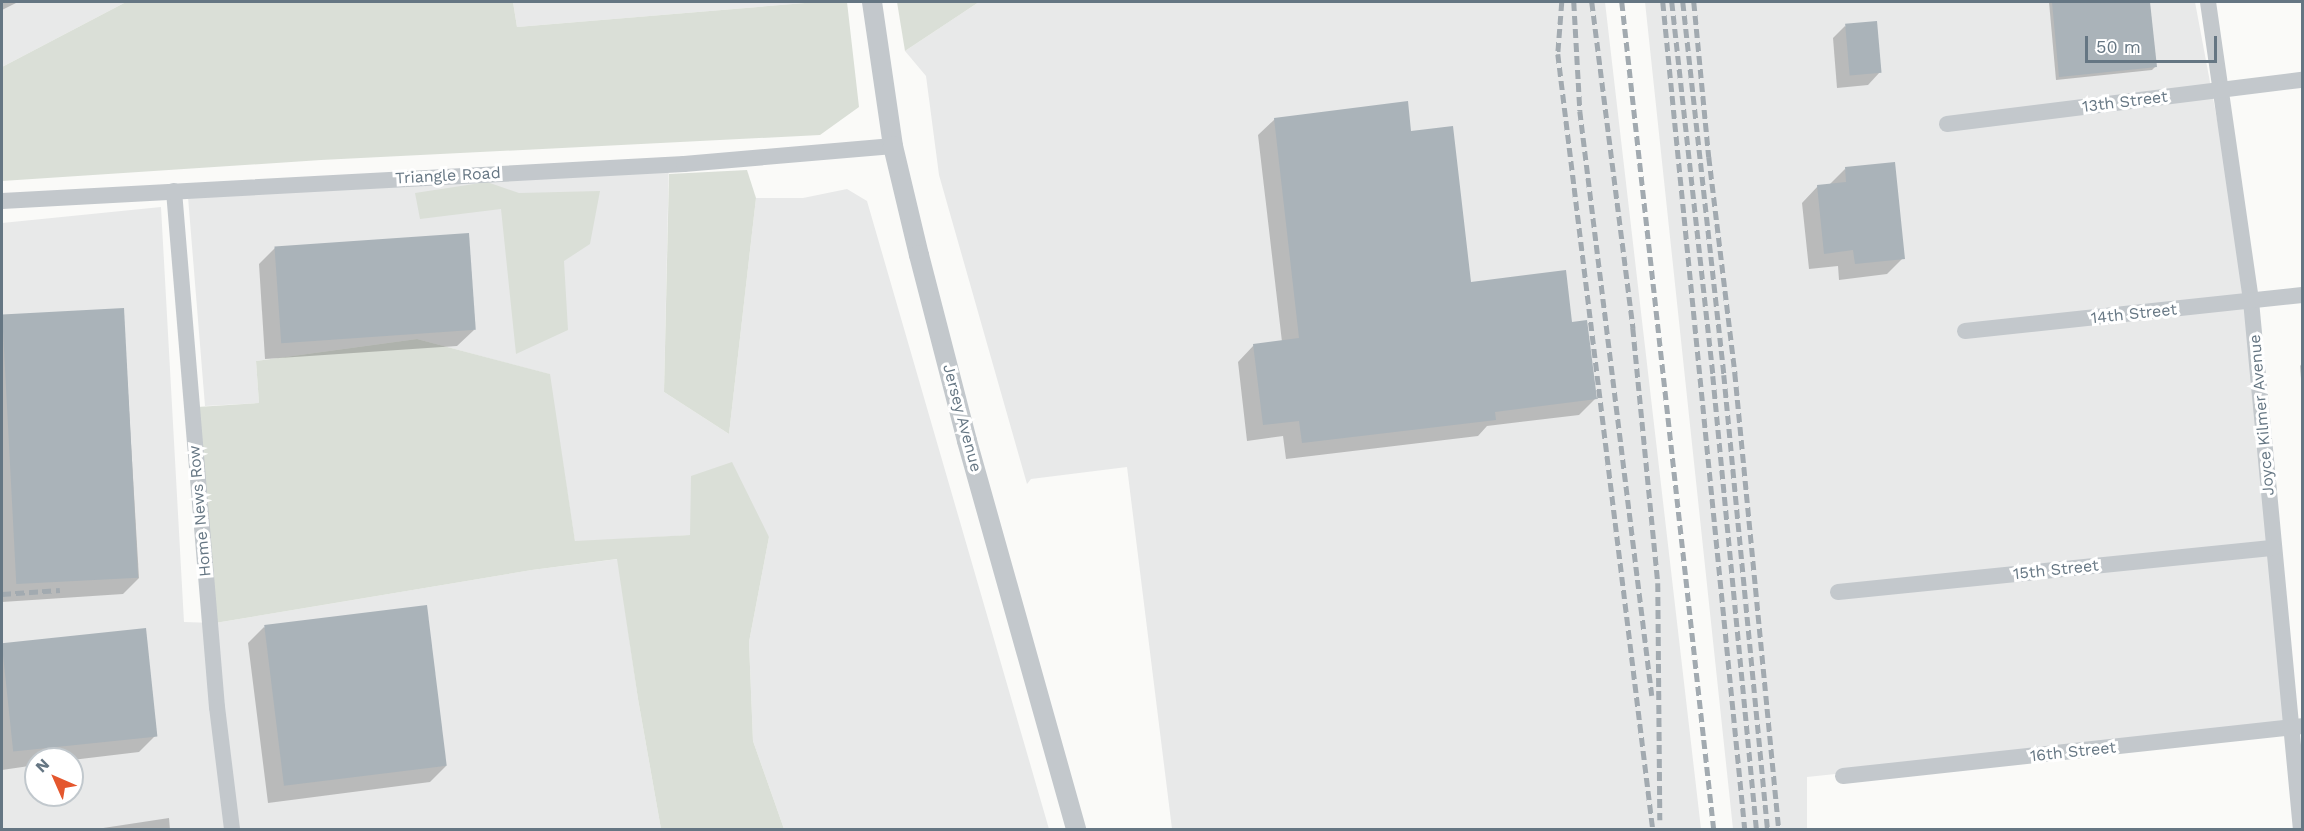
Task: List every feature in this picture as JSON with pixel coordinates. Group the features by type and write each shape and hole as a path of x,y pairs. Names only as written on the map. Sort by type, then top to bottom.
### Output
{"street":[{"name":"Jersey Avenue","path":"872,2 893,146 967,441 1076,830"},
{"name":"Joyce Kilmer Avenue","path":"2208,2 2250,301 2274,548 2297,727 2301,830"},
{"name":"13th Street","path":"1947,124 2302,80"},
{"name":"Triangle Road","path":"2,201 684,164 893,146"},
{"name":"Home News Row","path":"174,191 217,707 232,830"},
{"name":"14th Street","path":"1965,331 2302,295"},
{"name":"15th Street","path":"1838,592 2274,548"},
{"name":"16th Street","path":"1843,776 2297,727"}],"shaded area":[{"path":"2,2 126,2 2,67"},
{"path":"126,2 513,2 517,27 817,2 847,2 859,107 820,135 321,160 2,181 2,67"},
{"path":"513,2 817,2 517,27"},
{"path":"897,2 979,2 905,51"},
{"path":"979,2 1605,2 1701,829 1172,829 1127,467 1031,479 1027,484 939,175 926,76 905,51"},
{"path":"1645,2 2195,2 2251,301 2298,725 1807,777 1807,829 1733,829"},
{"path":"669,157 664,392 729,434 756,198 803,198 847,189 867,201 1049,829 784,829 753,741 749,642 769,537 691,476 691,535 575,542 549,374 417,339 256,361 259,403 205,406 188,197"},
{"path":"747,170 756,198 729,434 664,392 669,174"},
{"path":"487,182 519,193 600,191 590,244 564,261 568,330 516,354 501,209 420,219 415,193"},
{"path":"161,207 184,622 215,623 532,570 618,559 638,699 661,829 2,830 2,223"},
{"path":"417,339 550,374 575,541 690,535 691,476 732,462 769,537 749,642 753,741 784,829 661,829 617,559 532,570 215,623 197,407 259,403 256,361"}],"building":[{"path":"2052,2 2150,2 2157,67 2059,77"},
{"path":"1877,21 1882,73 1850,76 1845,24"},
{"path":"1408,101 1411,131 1453,126 1471,282 1566,270 1572,322 1587,320 1597,399 1495,412 1496,420 1302,443 1299,421 1263,425 1253,344 1299,338 1274,118"},
{"path":"1895,162 1905,259 1855,264 1853,250 1824,254 1817,185 1846,182 1845,167"},
{"path":"469,233 476,330 281,343 274,247"},
{"path":"124,308 138,578 16,584 2,314"},
{"path":"427,605 447,766 284,786 264,625"},
{"path":"146,628 157,736 57,747 24,747 24,750 13,752 2,643"}],"railway":[{"path":"1562,2 1558,54 1653,830"},
{"path":"1574,2 1580,111 1652,696"},
{"path":"1592,2 1633,328 1658,583 1660,820"},
{"path":"1622,2 1714,830"},
{"path":"1663,2 1745,830"},
{"path":"1672,2 1713,376 1757,830"},
{"path":"1683,2 1724,375 1768,830"},
{"path":"1694,2 1709,157 1735,373 1779,830"},
{"path":"2,594 60,590"}]}
